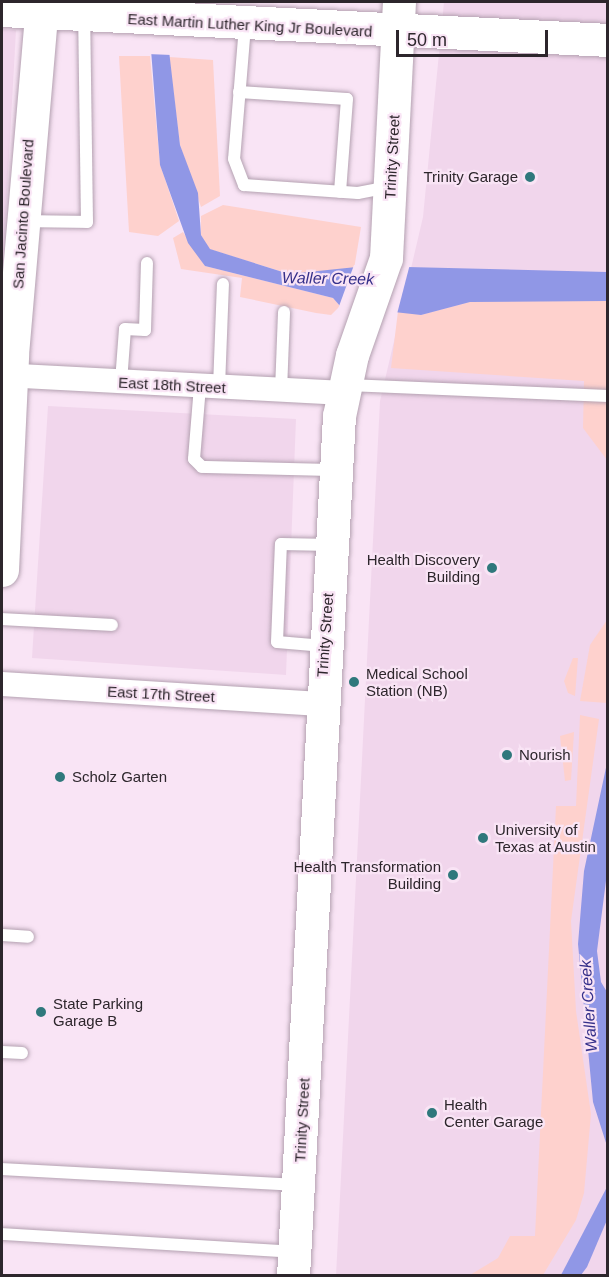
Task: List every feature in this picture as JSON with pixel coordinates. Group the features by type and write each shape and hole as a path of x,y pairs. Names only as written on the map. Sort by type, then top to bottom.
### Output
{"main road":[{"name":"East Martin Luther King Jr Boulevard","path":"2,10 40,7 95,17 245,26 399,17 608,40"},
{"name":"San Jacinto Boulevard","path":"2,570 6,376 40,7"},
{"name":"Trinity Street","path":"294,1264 320,705 336,470 343,389 386,258 399,17"}],"street":[{"name":"East 18th Street","path":"6,376 281,391 343,389"},
{"name":"East 17th Street","path":"2,684 320,705"}],"lane":[{"path":"22,221 87,222 95,17"},
{"path":"245,26 234,159 244,185 340,192 390,187"},
{"path":"239,92 347,99 340,192"},
{"path":"121,382 126,329 145,330 147,263"},
{"path":"223,284 209,387 194,459 202,467 336,470"},
{"path":"281,391 284,312"},
{"path":"343,389 608,396"},
{"path":"324,646 277,642 281,544 331,545"},
{"path":"2,620 112,625"},
{"path":"2,935 28,937"},
{"path":"2,1052 22,1053"},
{"path":"2,1169 298,1185"},
{"path":"2,1234 294,1264"}],"shaded area":[{"name":"University of Texas at Austin","path":"444,2 607,2 607,1275 336,1276 380,401 423,217"},
{"path":"2,29 16,30 2,282"},
{"path":"119,56 150,56 160,164 179,221 158,236 129,232"},
{"path":"169,57 213,60 220,196 201,207 180,145"},
{"path":"223,205 361,227 354,269 289,274 209,249 201,235 201,216"},
{"path":"183,232 205,266 333,298 340,306 331,315 240,297 242,278 181,269 173,238"},
{"path":"561,297 607,301 607,460 583,428 584,381 391,368 398,311 421,315 470,302"},
{"path":"48,406 296,419 286,675 32,658"},
{"path":"607,620 607,703 580,701 590,645"},
{"path":"573,658 578,658 575,696 568,693 564,681"},
{"path":"580,715 599,719 571,921 576,1011 591,1114 584,1193 576,1220 543,1275 470,1275 498,1258 510,1236 535,1236 556,806 576,806"},
{"path":"574,732 571,780 565,781 560,736"}],"water":[{"name":"Waller Creek","path":"150,37 168,42 180,145 198,193 201,235 210,249 289,274 366,266 607,272 607,301 470,302 421,315 340,306 333,298 205,266 188,243 160,165"},
{"name":"Waller Creek","path":"607,763 607,873 597,951 601,982 607,992 607,1146 593,1102 578,944 584,871"},
{"path":"607,1187 607,1220 587,1267 581,1275 561,1275"}],"pier":[{"path":"150,2 173,2 172,55 147,54"},
{"path":"410,264 397,314 338,309 354,265"}],"place":[{"name":"Trinity Garage","path":"530,177"},
{"name":"Health Discovery Building","path":"492,568"},
{"name":"Medical School Station (NB)","path":"354,682"},
{"name":"Nourish","path":"507,755"},
{"name":"Scholz Garten","path":"60,777"},
{"name":"University of Texas at Austin","path":"483,838"},
{"name":"Health Transformation Building","path":"453,875"},
{"name":"State Parking Garage B","path":"41,1012"},
{"name":"Health Center Garage","path":"432,1113"}]}
